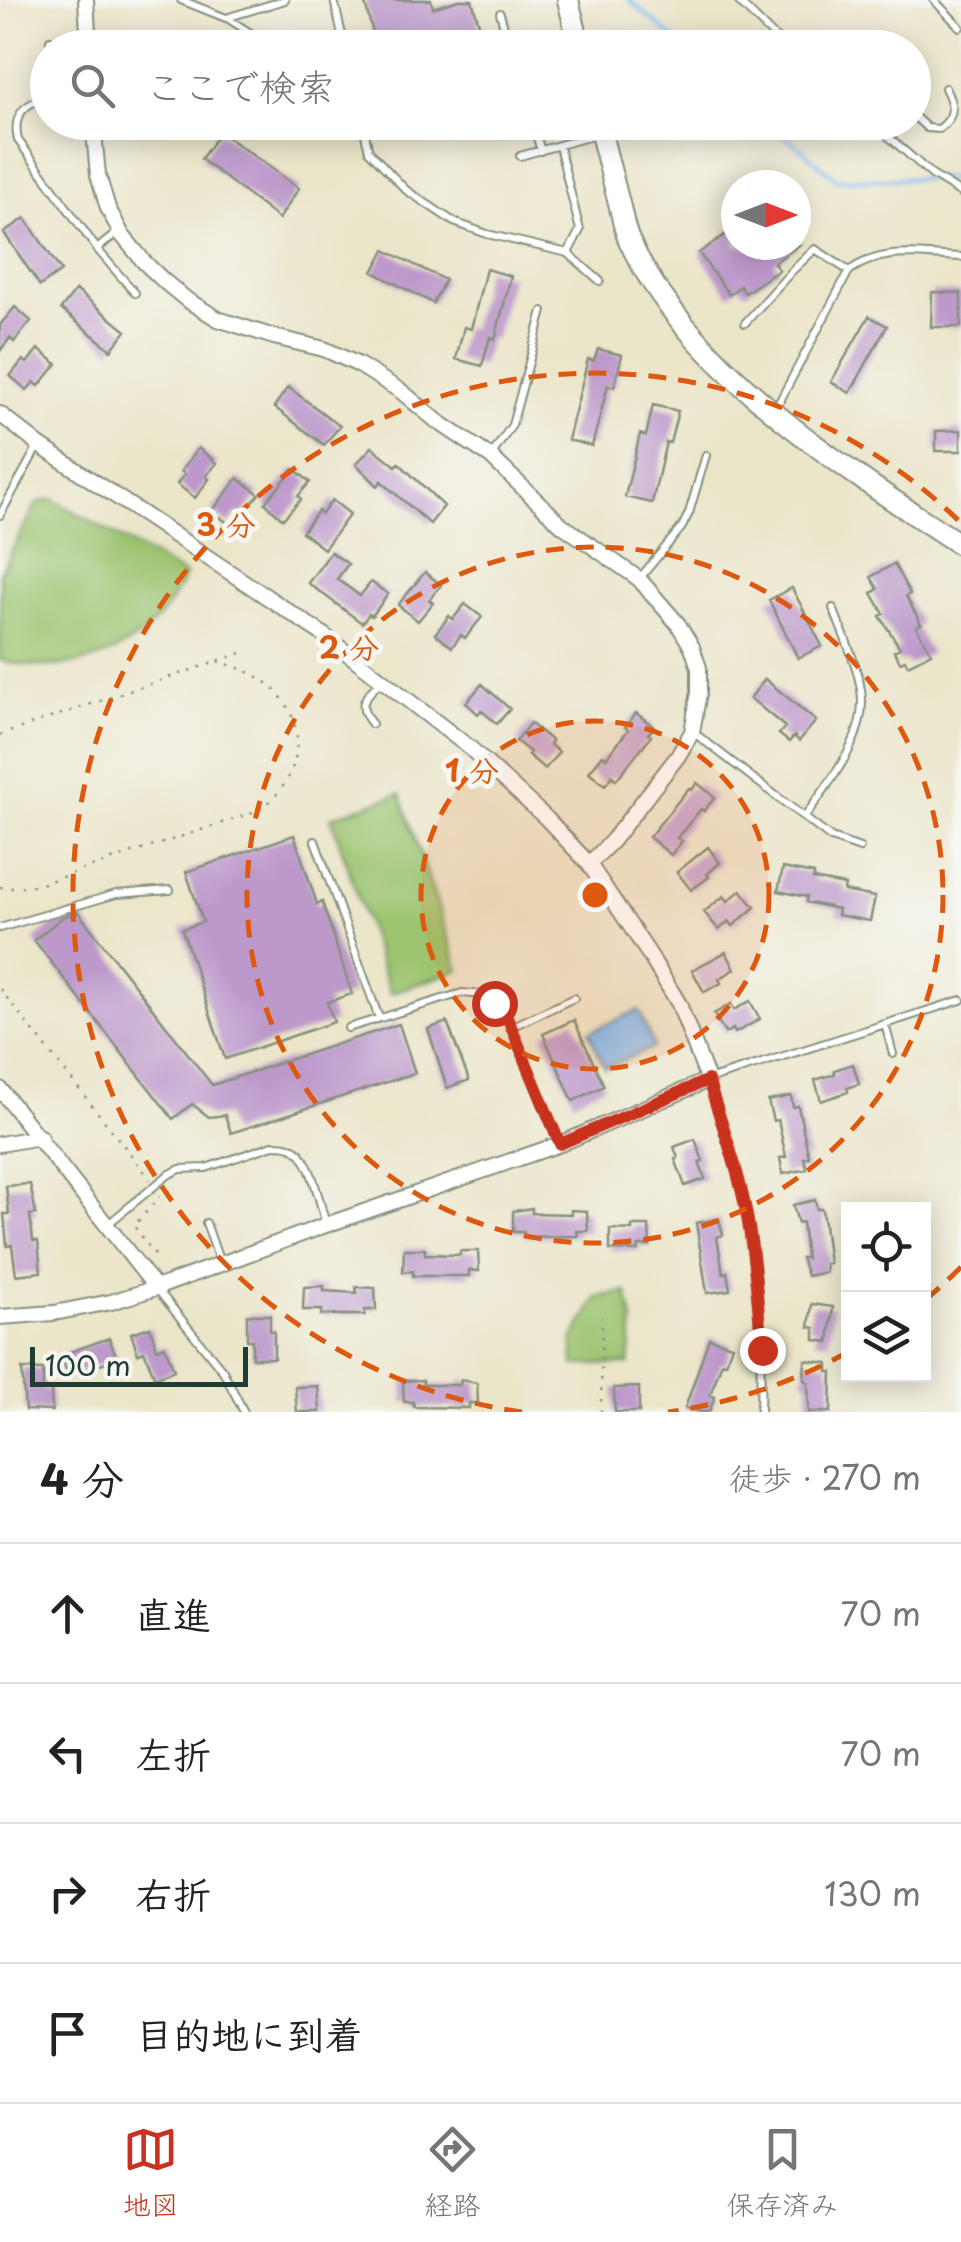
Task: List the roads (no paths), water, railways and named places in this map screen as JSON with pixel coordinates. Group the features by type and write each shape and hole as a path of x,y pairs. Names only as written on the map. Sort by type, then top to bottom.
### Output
{"street":[{"path":"86,0 88,30"},
{"path":"568,0 576,30"},
{"path":"95,140 98,174 108,208 120,230 146,263 187,300 218,319 324,348 402,392 491,457 562,525 639,579 678,624 699,668 692,732 612,841 588,864"},
{"path":"603,140 628,238 660,294 707,351 774,411 876,490 961,545"},
{"path":"0,414 39,445 321,632 470,748 547,819 588,864 641,941 679,1004 708,1080 560,1144 156,1288 54,1314 0,1318"},
{"path":"0,1089 156,1288"},
{"path":"0,1144 40,1137"}],"lane":[{"path":"180,0 245,30"},
{"path":"226,18 285,0"},
{"path":"334,0 341,30"},
{"path":"737,0 768,30"},
{"path":"934,0 960,27"},
{"path":"500,14 505,30"},
{"path":"931,129 939,130 950,121 952,110 944,88"},
{"path":"30,103 22,108 16,125 18,140 97,249 135,292"},
{"path":"366,140 368,151 406,190 454,222 568,253 600,282"},
{"path":"538,140 541,151"},
{"path":"520,156 573,140"},
{"path":"893,140 961,194"},
{"path":"559,146 580,230 568,253"},
{"path":"97,249 120,230"},
{"path":"745,323 816,249 849,271"},
{"path":"774,411 849,271 864,260 884,254 960,254"},
{"path":"491,457 512,426 543,311"},
{"path":"0,515 39,445"},
{"path":"639,579 682,527 706,455"},
{"path":"804,818 845,758 861,714 861,686 833,608"},
{"path":"372,724 363,705 381,681"},
{"path":"692,732 831,838 860,848"},
{"path":"315,840 379,1018"},
{"path":"0,928 116,894 170,890"},
{"path":"348,1028 462,992 484,996 503,1010 560,1144"},
{"path":"511,1027 574,998"},
{"path":"760,1412 762,1350 747,1215 708,1080 961,1000"},
{"path":"884,1024 892,1054"},
{"path":"107,1224 180,1169 206,1168 282,1145 303,1156 326,1225"},
{"path":"206,1222 221,1264"},
{"path":"156,1288 224,1371 244,1412"}],"water":[{"path":"639,1010 654,1047 605,1068 589,1032"}],"waterway":[{"path":"629,0 664,30"},
{"path":"790,140 838,180 961,178"}]}
